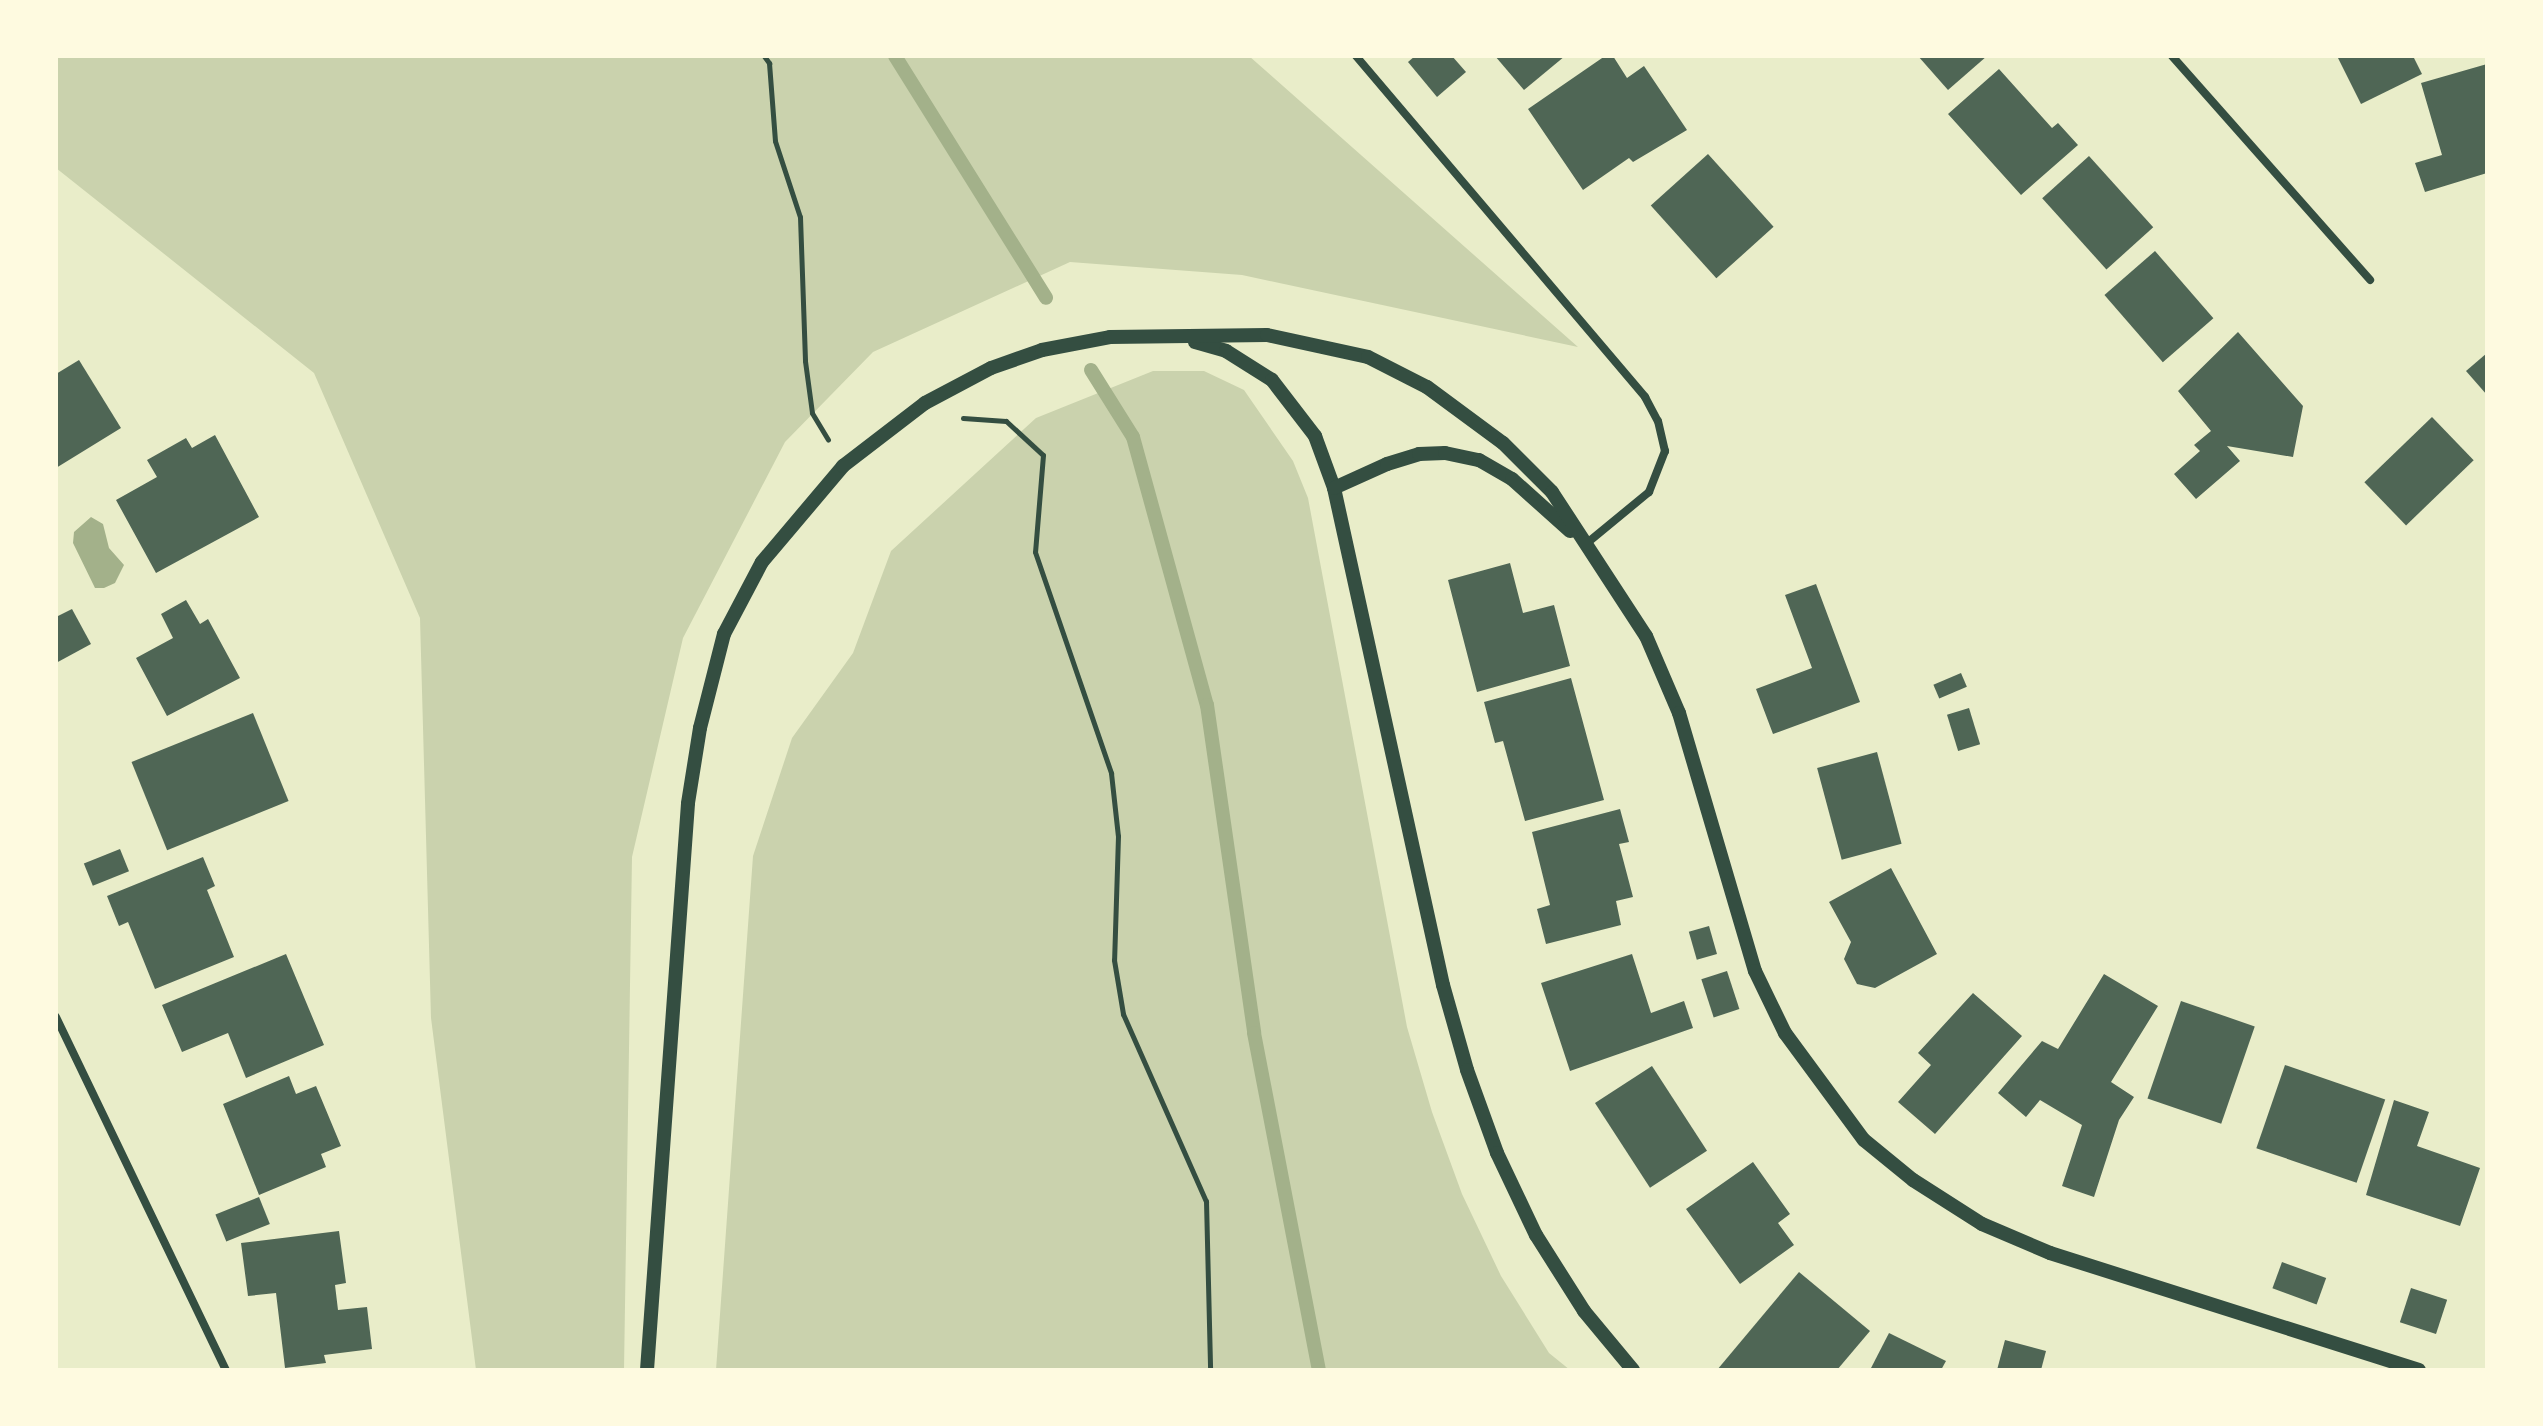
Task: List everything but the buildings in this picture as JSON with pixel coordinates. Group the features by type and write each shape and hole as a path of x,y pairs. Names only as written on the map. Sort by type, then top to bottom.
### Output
{"street":[{"path":"1356,56 1645,397 1658,421 1665,451 1649,492 1585,545"},
{"path":"2172,56 2370,280"},
{"path":"647,1370 688,803 700,728 724,634 762,562 843,466 925,403 991,368 1042,350 1110,337 1182,339 1267,335 1368,357 1427,387 1503,443 1552,492 1646,636 1679,713 1761,984 1785,1033 1864,1140 1913,1180 1982,1224 2050,1253 2419,1370"},
{"path":"1182,339 1226,351 1272,380 1315,436 1334,488 1443,985 1467,1070 1497,1153 1536,1235 1584,1311 1633,1370"},
{"path":"1334,488 1419,454 1479,460 1512,479 1585,545"},
{"path":"56,1017 226,1370"}],"path":[{"path":"764,56 769,63 775,141 800,217 805,361 812,413 843,466"},
{"path":"925,403 973,422 1006,421 1043,455 1035,552 1111,773 1118,836 1114,960 1123,1014 1206,1201 1210,1370"}],"shaded area":[{"path":"56,56 1249,56 1578,347 1242,275 1070,262 873,352 785,442 683,638 632,857 624,1370 476,1370 431,1018 420,618 314,373 56,168"},
{"path":"1153,371 1204,371 1244,390 1293,461 1308,498 1407,1027 1432,1112 1462,1194 1501,1276 1549,1353 1570,1370 716,1370 753,856 792,738 853,653 891,551 1036,418"},
{"path":"91,517 103,524 109,548 124,565 115,583 104,588 95,588 73,543 74,532"}],"waterway":[{"path":"895,56 1046,298"},
{"path":"1091,370 1133,437 1207,705 1254,1033 1319,1370"}]}
